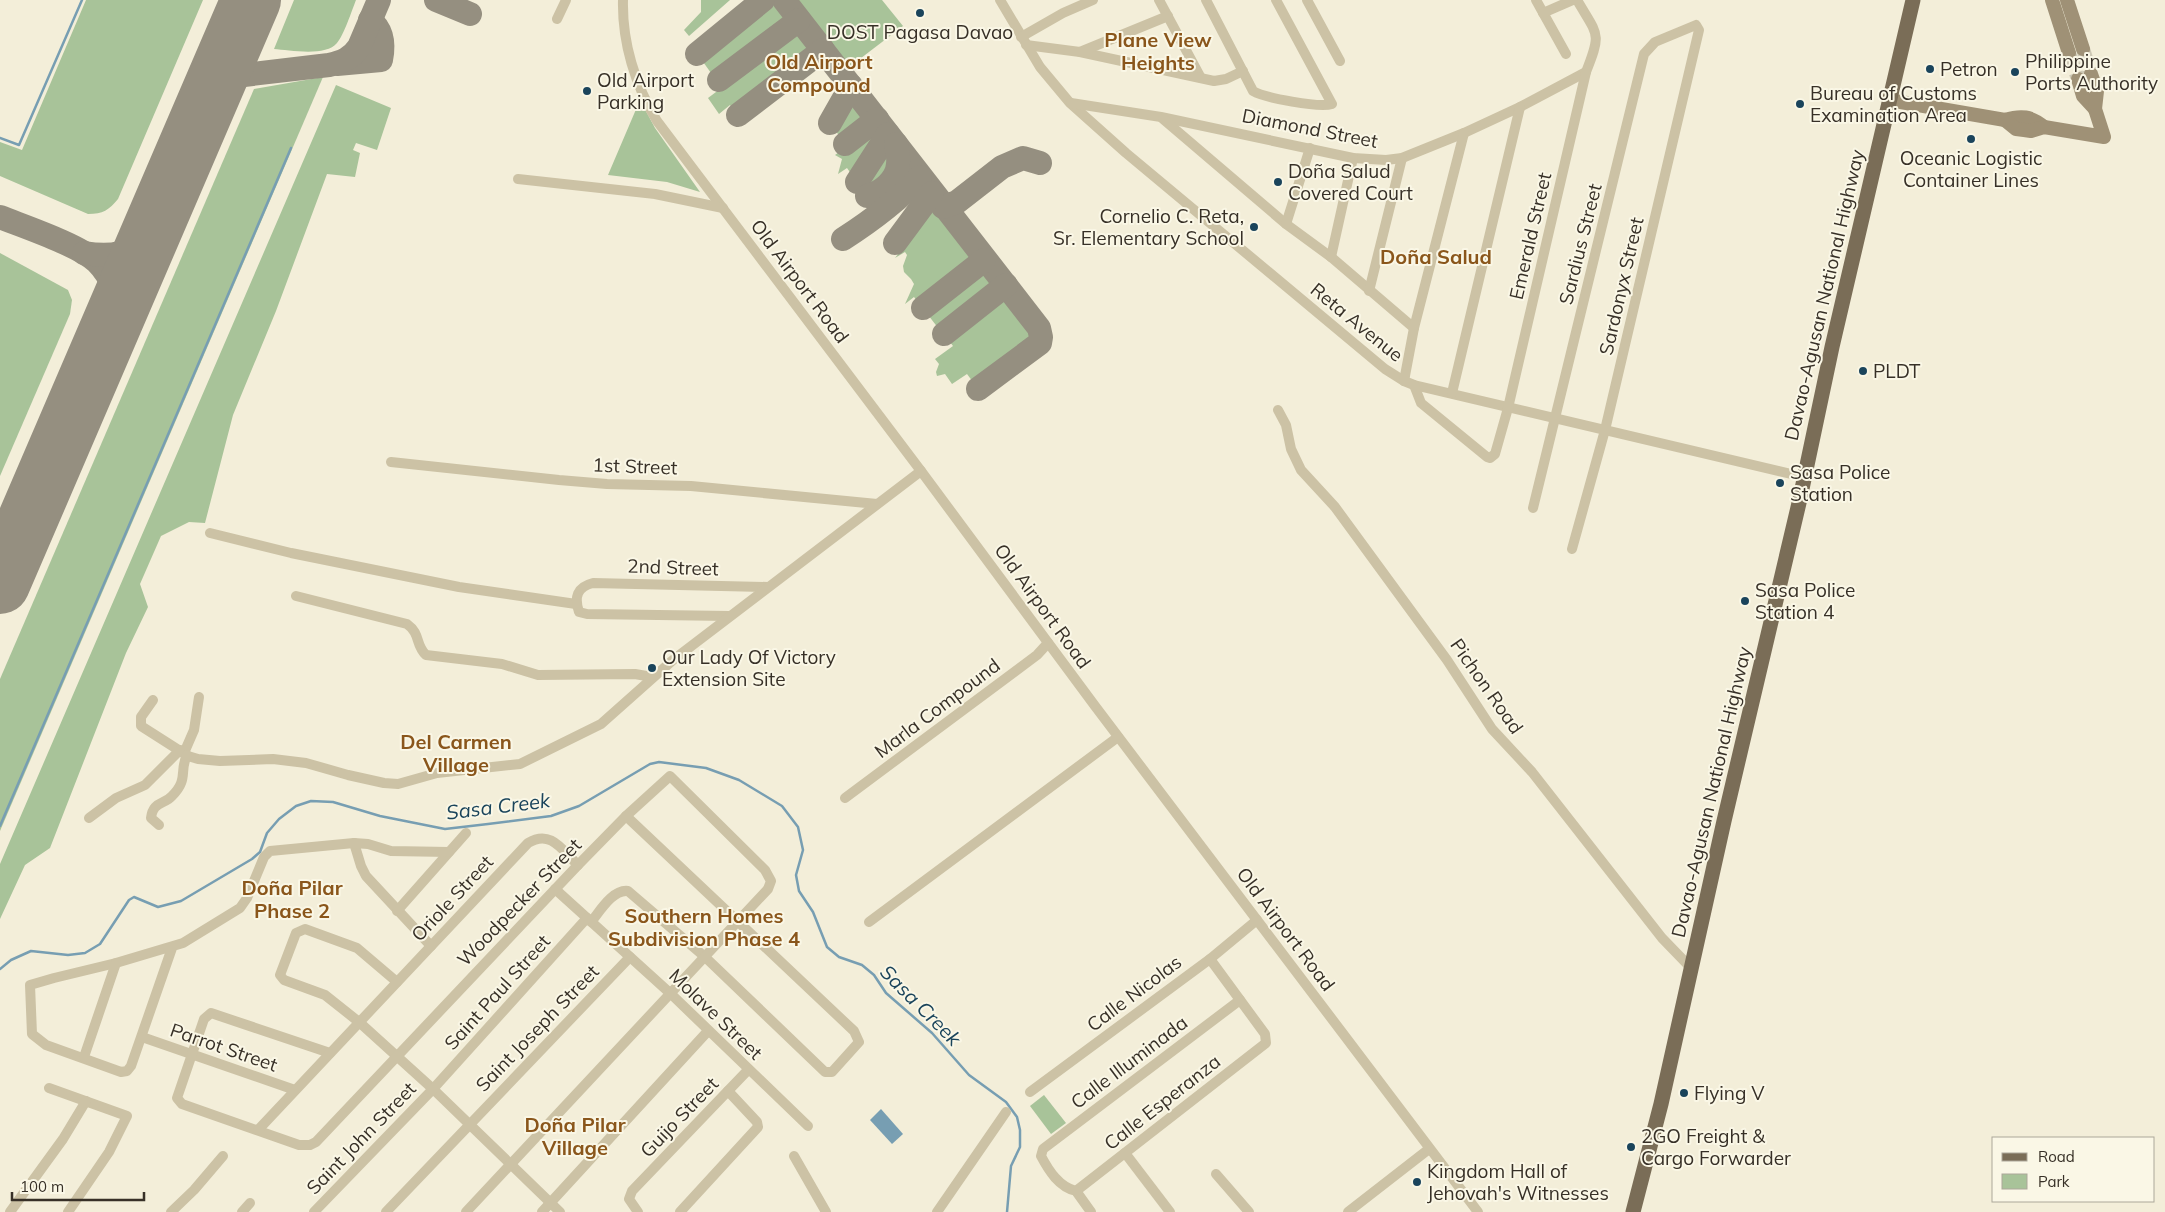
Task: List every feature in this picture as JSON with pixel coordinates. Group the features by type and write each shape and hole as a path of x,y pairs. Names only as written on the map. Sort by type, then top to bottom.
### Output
{"main road":[{"name":"Davao-Agusan National Highway","path":"1633,1212 1661,1104 1832,347 1913,0"}],"street":[{"path":"557,19 566,0"},
{"name":"Old Airport Road","path":"622,0 624,31 636,80 642,95 668,137 921,471 1118,737 1478,1212"},
{"name":"Reta Avenue","path":"1000,0 1023,41 1046,75 1070,103 1163,184 1386,370 1404,381 1508,408 1804,477"},
{"path":"1023,41 1064,13 1094,0"},
{"path":"1159,0 1201,78"},
{"path":"1206,0 1253,91 1257,94 1318,106 1332,104 1276,0"},
{"path":"1307,0 1340,61"},
{"path":"1536,0 1566,54"},
{"path":"1543,13 1575,0"},
{"name":"Emerald Street","path":"1414,385 1421,403 1490,458 1496,452 1508,408 1586,72 1597,40 1594,28 1575,0"},
{"path":"2052,0 2069,53"},
{"path":"2067,0 2083,49"},
{"path":"1080,52 1168,16"},
{"name":"Sardius Street","path":"1533,508 1644,54 1655,42 1693,25 1698,26 1699,30"},
{"name":"Sardonyx Street","path":"1572,549 1605,430 1699,30"},
{"path":"1023,41 1220,81 1243,71"},
{"name":"Diamond Street","path":"1070,103 1161,117 1353,158 1386,160 1402,158 1464,133 1520,107 1586,72"},
{"path":"1889,100 2005,120 2016,129 2031,131 2044,127 2104,137 2095,109 2097,91 2091,74"},
{"path":"2078,79 2083,96 2095,109"},
{"path":"1452,393 1520,107"},
{"path":"1161,117 1286,224 1331,257 1414,328"},
{"path":"1404,381 1414,328 1464,133"},
{"path":"1286,224 1310,148"},
{"path":"1331,257 1353,158"},
{"path":"1369,291 1402,158"},
{"path":"518,179 655,194 723,208"},
{"name":"Pichon Road","path":"1278,410 1286,425 1291,449 1302,470 1335,507 1447,660 1492,730 1532,772 1662,938 1691,968"},
{"name":"1st Street","path":"391,462 559,480 607,484 691,486 877,504"},
{"path":"153,700 141,716 141,726 184,753 206,761 273,759 306,763 355,777 398,784 437,773 520,764 601,724 652,677 729,616 921,471"},
{"path":"210,533 291,553 459,587 576,604 579,612 587,614 729,616"},
{"name":"2nd Street","path":"576,604 578,590 587,584 609,582 768,587"},
{"path":"296,596 407,624 414,630 420,648 426,655 502,664 532,675 634,674 652,677"},
{"name":"Marla Compound","path":"845,798 1029,660 1048,643"},
{"path":"159,825 151,818 151,814 158,803 172,797 182,782 184,753 194,730 199,697"},
{"path":"869,922 1118,737"},
{"path":"89,818 116,798 145,785 184,753"},
{"name":"Woodpecker Street","path":"258,1130 303,1146 310,1145 321,1137 578,865 626,816 670,776 769,874 771,885 738,922"},
{"path":"626,816 854,1031 859,1039 857,1046 828,1073 822,1070 705,957"},
{"path":"397,911 466,833"},
{"name":"Oriole Street","path":"258,1130 528,843 536,838 544,837 553,841 578,865"},
{"path":"172,948 132,1066 128,1071 121,1072 46,1045 32,1034 30,986 54,978 172,948 240,908 247,898 264,857 270,851 354,843 368,844 390,851 449,852"},
{"path":"354,843 366,876 431,946"},
{"name":"Molave Street","path":"555,889 672,994 748,1070 808,1126"},
{"name":"Saint Paul Street","path":"433,1089 589,920 621,891 628,891 705,957"},
{"name":"Calle Nicolas","path":"1030,1092 1210,959 1257,920"},
{"path":"466,1212 738,922"},
{"path":"397,982 357,948 306,929 299,931 280,972 280,977 284,980 325,995 359,1022 433,1089 560,1212"},
{"name":"Saint Joseph Street","path":"386,1212 468,1124 630,957"},
{"path":"1210,959 1240,1000"},
{"path":"84,1058 116,963"},
{"name":"Calle Esperanza","path":"1076,1191 1261,1047 1267,1040 1265,1034 1240,1000"},
{"name":"Calle Illuminada","path":"1076,1191 1062,1186 1043,1160 1041,1152 1046,1146 1240,1000"},
{"path":"258,1130 182,1104 178,1100 178,1094 204,1019 210,1013 330,1053"},
{"path":"542,1212 708,1031"},
{"name":"Parrot Street","path":"142,1037 295,1090"},
{"name":"Guijo Street","path":"638,1212 629,1199 632,1191 748,1070"},
{"path":"49,1088 128,1116 108,1152 68,1212"},
{"name":"Saint John Street","path":"314,1212 433,1089"},
{"path":"680,1212 758,1127 757,1122 728,1091"},
{"path":"10,1212 63,1139 86,1101"},
{"path":"937,1212 1006,1112"},
{"path":"1348,1212 1430,1149"},
{"path":"1125,1152 1170,1212"},
{"path":"171,1212 194,1190 223,1156"},
{"path":"794,1156 823,1211"},
{"path":"1216,1174 1249,1212"},
{"path":"1076,1191 1091,1212"},
{"path":"242,1212 250,1203"}],"green space":[{"path":"86,0 203,0 118,199 105,211 88,214 0,176 0,142 22,150"},
{"path":"294,0 356,0 342,34 337,43 332,47 325,50 307,52 274,49"},
{"path":"701,0 730,0 689,36 684,30 701,12"},
{"path":"795,0 882,0 903,26 848,68"},
{"path":"769,4 778,5 787,16 787,23 716,80 701,59"},
{"path":"791,29 798,31 813,51 812,54 736,113 730,105 719,114 708,98 724,86 722,83"},
{"path":"323,77 0,831 0,679 254,89"},
{"path":"336,85 391,108 377,150 356,143 353,150 360,153 355,177 327,174 276,311 233,415 205,523 189,522 161,536 140,584 148,607 126,653 50,848 25,865 0,919 0,864"},
{"path":"640,100 655,128 700,192 667,182 608,175"},
{"path":"851,101 864,117 865,124 843,141 835,130 835,121"},
{"path":"871,129 875,130 878,134 880,142 854,178 847,168 838,174 842,159 835,155"},
{"path":"887,149 893,154 895,161 890,176 878,188 863,191 860,186 884,150"},
{"path":"930,202 977,262 920,305 914,297 905,304 914,284 904,272 903,266 907,255 905,252 895,258 902,249 898,245"},
{"path":"0,253 68,290 72,300 70,314 0,476"},
{"path":"982,268 998,289 973,309 971,307 962,314 963,316 942,333 925,311"},
{"path":"1001,293 1035,336 1033,343 979,384 973,382 967,374 952,384 945,374 937,376 936,372 939,364 935,359 953,346 946,337 967,321 969,324 979,316 976,313"},
{"path":"1044,1095 1066,1123 1051,1134 1030,1106"}],"water":[{"path":"881,1109 903,1134 892,1144 870,1120"}],"waterway":[{"path":"0,138 19,145 82,0"},
{"path":"0,826 291,148"},
{"name":"Sasa Creek","path":"0,969 11,960 31,951 68,955 85,953 100,944 129,900 134,897 158,907 181,901 252,859 260,852 267,833 279,819 296,806 311,801 333,802 380,816 445,829 551,816 579,806 650,764 659,762 706,768 739,780 782,806 798,827 803,850 796,875 799,891 813,912 827,947 839,957 862,965 874,975 886,993 932,1033 969,1075 1006,1102 1017,1117 1020,1130 1020,1147 1011,1166 1007,1212"}],"taxiway":[{"path":"218,78 338,63 353,54 359,47 379,0"},
{"path":"436,0 470,14"},
{"path":"697,54 763,0"},
{"path":"784,0 1039,328 1040,343 978,389"},
{"path":"337,64 381,60 382,38 378,28 370,20"},
{"path":"719,80 799,20"},
{"path":"738,115 823,50"},
{"path":"830,123 851,86"},
{"path":"845,144 877,119"},
{"path":"857,182 888,134"},
{"path":"867,196 883,189 895,175 898,162 896,144"},
{"path":"943,207 957,202 1002,167 1023,158 1040,163"},
{"path":"843,239 883,211 920,177"},
{"path":"895,243 932,193"},
{"path":"0,217 78,249 97,262 113,288 115,301 113,322"},
{"path":"84,253 104,255 120,253 135,246 151,233"},
{"path":"923,308 984,260"},
{"path":"944,334 1006,285"}],"runway":[{"path":"0,584 251,0"}],"tunnel":[{"path":"2083,49 2091,74"},
{"path":"2069,53 2078,79"}],"place":[{"name":"DOST Pagasa Davao","path":"920,13"},
{"name":"Petron","path":"1930,69"},
{"name":"Philippine Ports Authority","path":"2015,72"},
{"name":"Old Airport Parking","path":"587,91"},
{"name":"Bureau of Customs Examination Area","path":"1800,104"},
{"name":"Oceanic Logistic Container Lines","path":"1971,139"},
{"name":"Doña Salud Covered Court","path":"1278,182"},
{"name":"Cornelio C. Reta, Sr. Elementary School","path":"1254,227"},
{"name":"PLDT","path":"1863,371"},
{"name":"Sasa Police Station","path":"1780,483"},
{"name":"Sasa Police Station 4","path":"1745,601"},
{"name":"Our Lady Of Victory Extension Site","path":"652,668"},
{"name":"Flying V","path":"1684,1093"},
{"name":"2GO Freight & Cargo Forwarder","path":"1631,1147"},
{"name":"Kingdom Hall of Jehovah's Witnesses","path":"1417,1182"}],"district":[{"name":"Plane View Heights","path":"1158,50"},
{"name":"Old Airport Compound","path":"819,72"},
{"name":"Doña Salud","path":"1436,256"},
{"name":"Del Carmen Village","path":"456,752"},
{"name":"Doña Pilar Phase 2","path":"292,898"},
{"name":"Southern Homes Subdivision Phase 4","path":"704,926"},
{"name":"Doña Pilar Village","path":"575,1136"}]}
